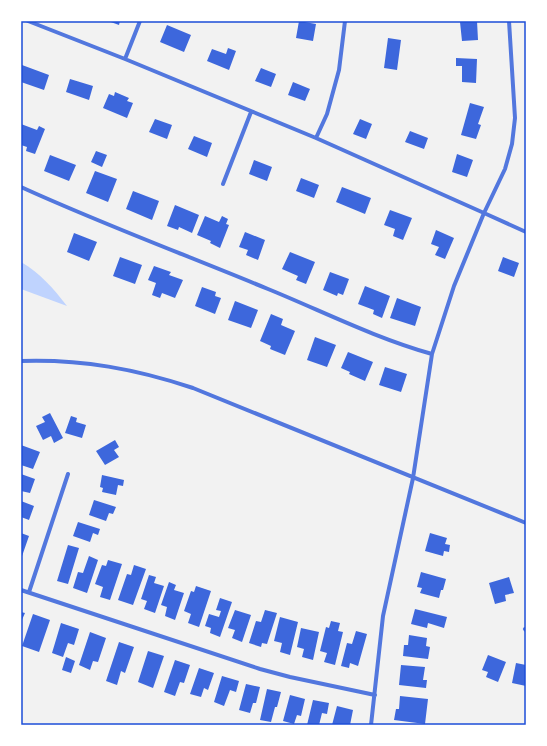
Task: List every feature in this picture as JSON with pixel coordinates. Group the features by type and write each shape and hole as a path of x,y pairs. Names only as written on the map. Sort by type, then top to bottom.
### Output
{"street":[{"path":"28,21 125,59 316,138 526,232"},
{"path":"125,59 140,21"},
{"path":"316,138 327,114 339,70 345,21"},
{"path":"371,725 383,616 413,478 432,354 454,286 484,212 505,169 512,144 515,118 509,21"},
{"path":"223,184 251,112"},
{"path":"21,187 283,295 373,334 432,354"},
{"path":"21,361 68,361 98,364 157,376 193,388 413,478 526,522"},
{"path":"28,592 68,474"},
{"path":"21,590 260,669 374,695"}],"water":[{"path":"21,262 46,281 67,306 21,289"}],"building":[{"path":"108,21 120,21 119,25"},
{"path":"299,21 316,24 313,41 296,38"},
{"path":"477,21 478,40 462,41 460,22"},
{"path":"167,25 191,35 184,52 160,42"},
{"path":"388,38 401,40 397,70 384,68"},
{"path":"228,48 236,51 229,70 207,61 212,49 226,54"},
{"path":"456,58 477,59 476,83 462,82 462,66 456,66"},
{"path":"22,65 49,75 44,90 21,82"},
{"path":"261,68 276,74 271,87 255,81"},
{"path":"70,79 93,86 89,100 66,92"},
{"path":"293,82 310,89 305,101 288,95"},
{"path":"115,92 129,98 127,101 133,103 127,118 103,108 109,94 114,96"},
{"path":"470,103 484,107 478,124 481,125 476,139 461,135"},
{"path":"155,119 172,125 167,139 149,132"},
{"path":"360,119 372,124 366,139 353,134"},
{"path":"21,124 37,130 39,126 45,129 35,154 26,151 27,147 21,145"},
{"path":"410,131 428,138 424,149 405,142"},
{"path":"194,136 212,143 207,157 188,149"},
{"path":"96,151 107,155 102,167 91,162"},
{"path":"457,154 473,160 467,177 452,172"},
{"path":"50,155 76,165 69,181 44,171"},
{"path":"254,160 272,167 267,181 249,174"},
{"path":"95,171 117,179 108,202 86,193"},
{"path":"301,178 319,185 314,198 296,191"},
{"path":"342,187 371,198 365,214 336,202"},
{"path":"133,191 159,201 152,220 126,209"},
{"path":"175,205 199,215 192,233 179,227 178,230 167,226"},
{"path":"390,210 412,218 403,240 393,236 395,229 384,225"},
{"path":"205,216 219,222 222,216 228,219 226,224 229,225 220,248 210,243 211,241 197,235"},
{"path":"436,230 454,238 445,259 435,255 439,247 431,244"},
{"path":"245,232 265,240 258,260 246,255 248,250 239,247"},
{"path":"74,233 97,242 89,261 67,252"},
{"path":"290,252 315,262 306,284 296,280 298,276 282,269"},
{"path":"120,257 142,265 135,284 113,276"},
{"path":"503,257 519,263 514,277 498,271"},
{"path":"154,266 171,272 169,275 183,280 175,298 162,293 160,298 152,295 156,283 148,280"},
{"path":"330,272 349,279 343,295 338,293 337,296 323,290"},
{"path":"365,286 390,296 382,318 373,314 374,310 358,304"},
{"path":"202,287 216,292 215,296 221,298 215,314 195,306"},
{"path":"397,298 421,307 415,326 390,318"},
{"path":"235,301 258,310 251,328 228,320"},
{"path":"271,314 283,319 281,325 295,331 285,355 270,349 271,346 260,341"},
{"path":"315,337 336,345 327,367 307,360"},
{"path":"348,352 373,362 365,381 349,374 350,372 341,368"},
{"path":"385,367 407,374 401,392 379,385"},
{"path":"50,413 63,438 54,443 51,436 43,440 36,426 45,422 42,417"},
{"path":"71,416 77,418 76,422 86,425 82,438 65,433"},
{"path":"115,440 119,447 114,450 119,457 105,465 96,451"},
{"path":"21,445 40,452 33,469 21,465"},
{"path":"21,474 35,479 30,493 21,491"},
{"path":"102,475 124,480 123,486 118,485 116,495 102,492 103,488 100,487"},
{"path":"94,500 116,507 113,514 109,513 106,521 89,515"},
{"path":"21,501 34,506 29,520 21,517"},
{"path":"78,522 100,529 98,535 93,533 90,542 73,536"},
{"path":"21,533 29,536 21,559"},
{"path":"430,533 447,538 445,544 450,545 449,552 444,551 443,556 425,551"},
{"path":"68,545 79,548 68,584 57,581"},
{"path":"89,556 98,560 87,593 73,588 78,572 83,573"},
{"path":"108,560 122,564 110,600 100,597 103,587 95,584 102,565 106,566"},
{"path":"134,565 146,569 133,605 118,600 127,574 131,575"},
{"path":"421,572 446,579 439,598 420,593 422,588 417,587"},
{"path":"149,575 156,577 154,583 164,586 155,613 144,609 147,601 141,599"},
{"path":"509,577 514,593 505,595 506,601 495,604 489,583"},
{"path":"169,582 176,585 174,590 184,593 175,620 165,616 167,607 161,605"},
{"path":"196,586 211,591 199,627 188,623 191,614 184,611 191,591 194,592"},
{"path":"220,598 232,602 220,637 210,633 211,628 205,626 209,614 219,617 221,611 216,610"},
{"path":"415,609 447,617 444,628 428,623 427,628 411,624"},
{"path":"235,610 251,615 242,642 232,638 235,630 228,628"},
{"path":"265,610 277,613 267,644 262,643 261,647 249,643 256,621 261,622"},
{"path":"21,612 25,613 21,622"},
{"path":"33,614 50,620 39,652 22,646"},
{"path":"280,617 298,622 290,655 280,652 282,643 274,641"},
{"path":"331,621 340,623 338,631 343,632 335,665 324,662 327,653 320,651 326,627 329,628"},
{"path":"61,623 79,629 74,645 68,643 63,657 52,653"},
{"path":"301,628 319,632 313,660 302,657 304,649 297,647"},
{"path":"356,631 367,634 358,666 350,663 349,668 341,666 347,643 352,644"},
{"path":"90,632 106,638 98,662 93,661 90,670 79,665"},
{"path":"409,635 427,638 426,646 430,647 428,659 403,656 404,645 408,645"},
{"path":"119,642 134,647 125,673 121,671 117,685 106,681"},
{"path":"148,651 164,656 153,688 138,682"},
{"path":"488,655 506,662 498,682 486,677 488,672 482,670"},
{"path":"66,657 75,661 71,673 62,670"},
{"path":"175,660 190,665 184,683 180,682 175,696 164,692"},
{"path":"516,663 526,665 526,686 512,683"},
{"path":"401,665 425,667 423,680 427,680 426,688 399,685"},
{"path":"199,668 214,673 208,690 204,688 201,697 190,694"},
{"path":"222,676 239,681 236,692 230,690 224,706 214,702"},
{"path":"246,684 260,687 256,703 253,703 250,713 239,710"},
{"path":"267,689 281,692 271,722 260,720"},
{"path":"290,695 305,699 301,716 297,715 294,724 283,721"},
{"path":"400,696 428,699 425,724 394,720 396,709 399,709"},
{"path":"313,700 329,703 327,714 322,713 319,725 307,725"},
{"path":"337,706 353,710 350,725 332,725"}]}
